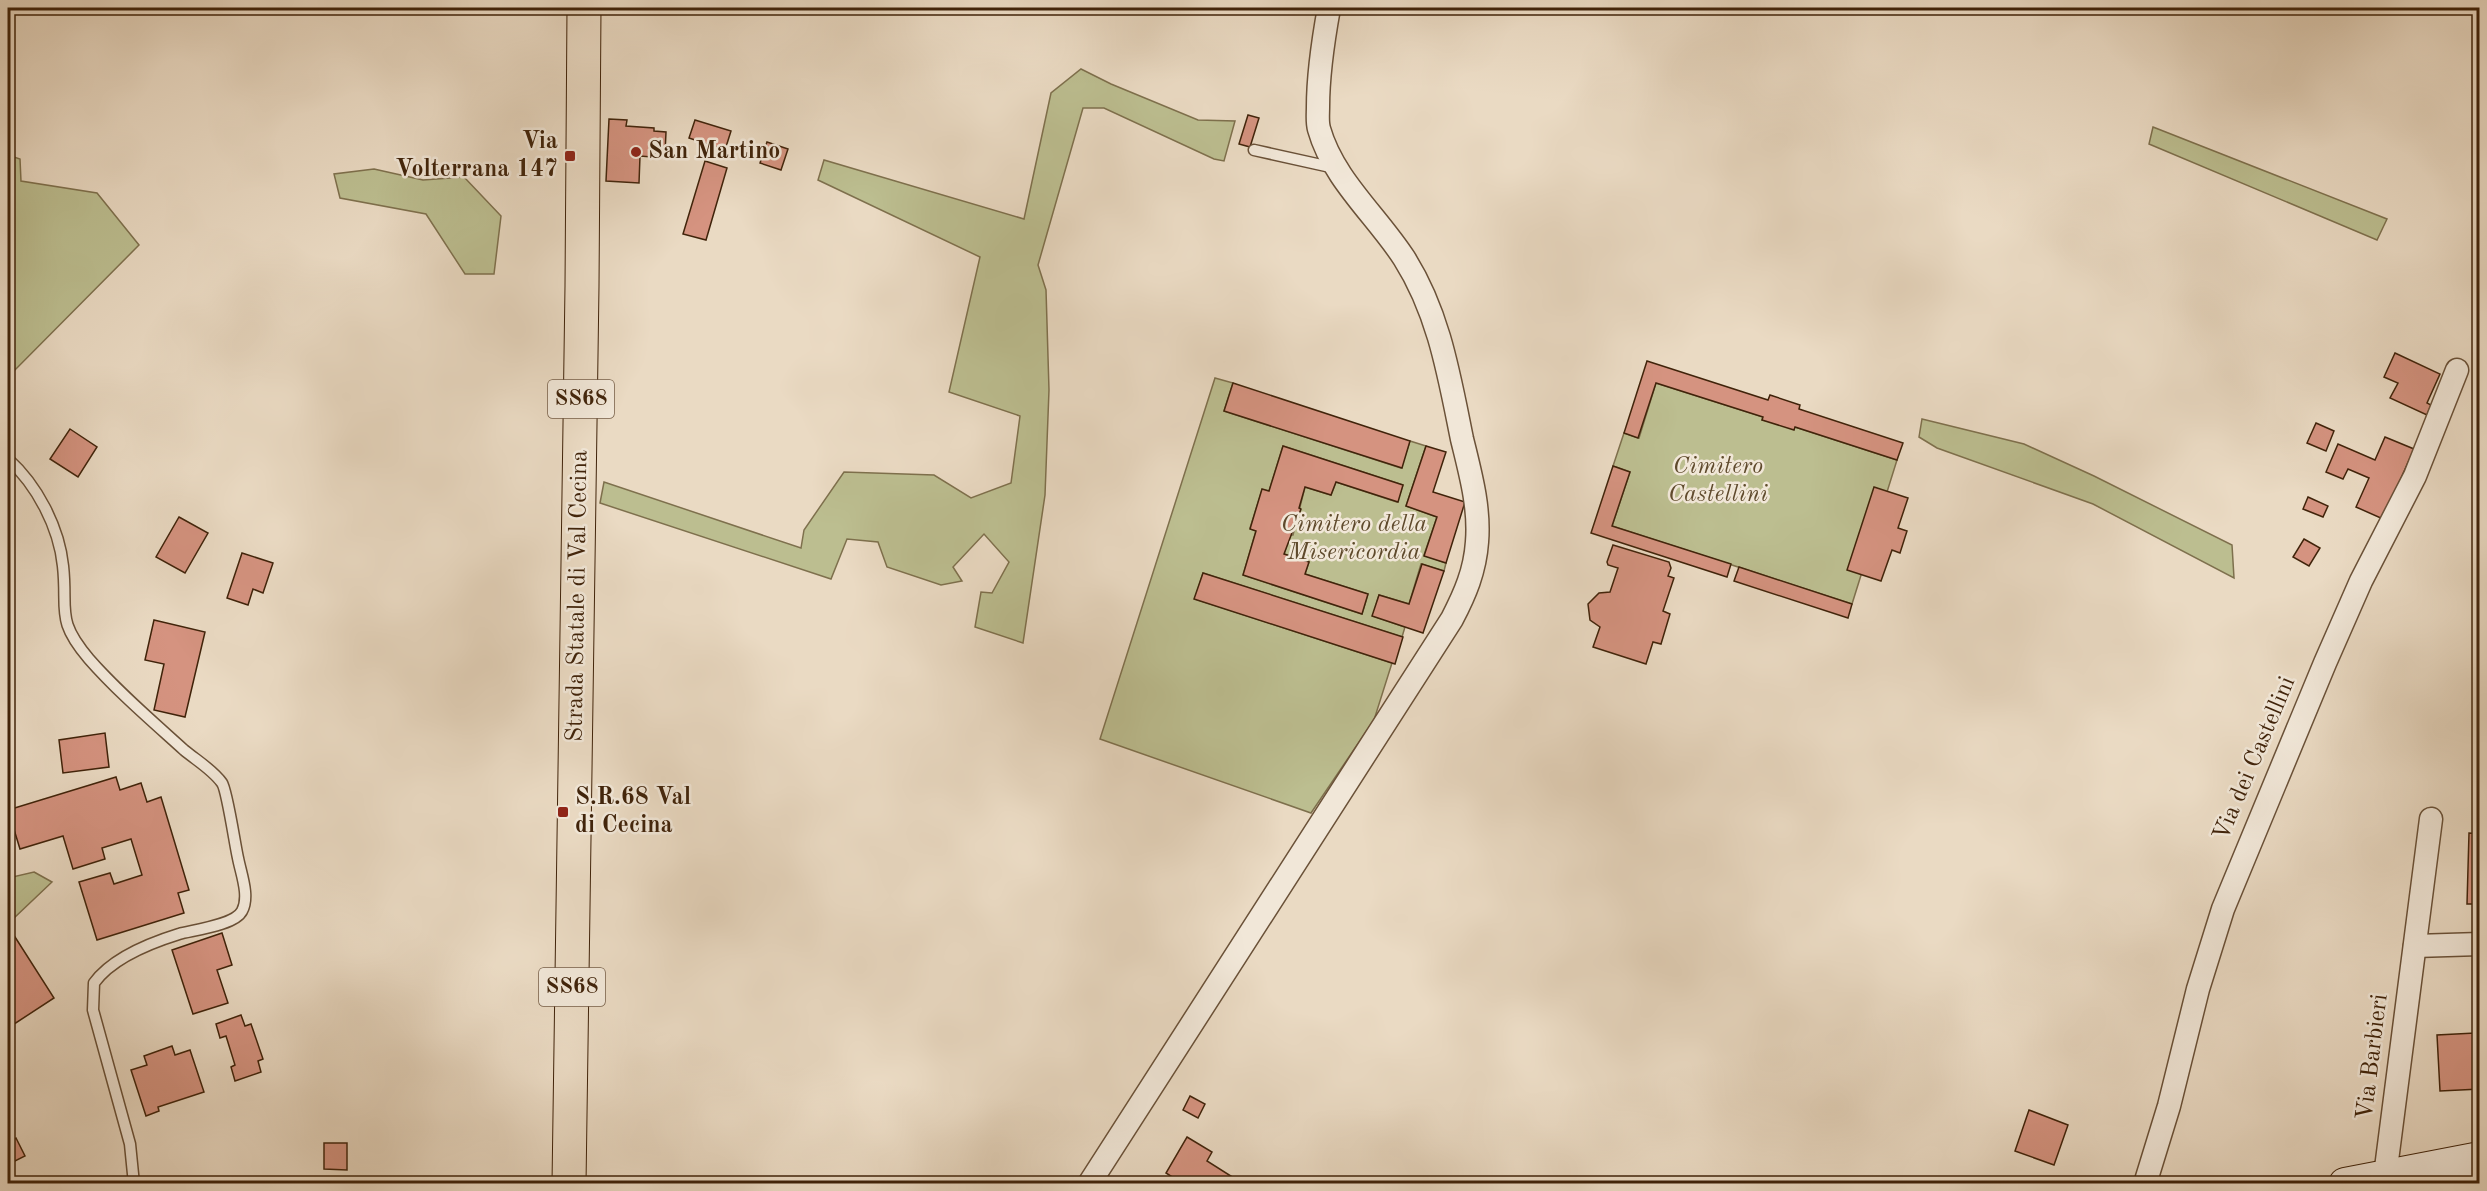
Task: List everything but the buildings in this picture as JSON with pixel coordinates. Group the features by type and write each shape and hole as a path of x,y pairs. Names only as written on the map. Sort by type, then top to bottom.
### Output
{"main road":[{"name":"Strada Statale di Val Cecina","path":"569,1184 584,8"},
{"path":"2345,1184 2480,1158"}],"street":[{"path":"1089,1184 1452,619 1466,592 1474,568 1478,540 1476,505 1446,359 1432,312 1404,258 1336,168 1318,127 1318,73 1329,8"},
{"name":"Via dei Castellini","path":"2145,1184 2169,1106 2198,989 2223,909 2325,663 2361,581 2415,476 2457,370"},
{"name":"Via Barbieri","path":"2385,1176 2432,819"},
{"path":"2415,946 2480,944"}],"lane":[{"path":"1254,150 1336,168"},
{"path":"8,459 36,493 53,528 63,566 64,614 70,633 89,659 127,697 223,784 244,889 245,904 241,913 234,920 177,935 123,958 103,972 94,983 93,1010 130,1144 134,1184"}],"green space":[{"path":"1081,69 1198,120 1235,121 1224,161 1214,159 1104,108 1083,108 1038,265 1046,290 1049,390 1045,495 1023,643 975,627 981,592 992,593 1009,562 984,534 953,567 962,581 941,585 887,567 878,542 847,539 831,579 600,503 604,482 801,548 804,530 844,472 934,475 971,498 1011,483 1020,416 949,392 980,257 818,180 824,160 1024,219 1051,93"},
{"path":"2153,127 2387,219 2377,240 2149,144"},
{"path":"8,155 20,159 21,181 97,193 139,245 8,377"},
{"path":"374,169 423,180 464,177 501,216 494,274 465,274 426,214 340,198 334,174"},
{"name":"Cimitero della Misericordia","path":"1215,378 1233,383 1224,411 1401,468 1410,441 1426,446 1406,506 1437,517 1424,555 1446,563 1444,571 1421,564 1409,604 1379,595 1373,616 1405,627 1402,637 1203,573 1195,599 1392,663 1374,720 1311,813 1100,739","holes":["1283,446 1403,485 1397,502 1336,482 1331,495 1305,487 1293,535 1290,535 1284,554 1309,562 1305,574 1368,594 1362,614 1243,575 1256,531 1250,528 1262,490 1269,491"]},
{"name":"Cimitero Castellini","path":"1656,383 1763,417 1762,420 1795,427 1897,460 1852,604 1612,526 1630,472 1613,466 1624,433 1639,438"},
{"path":"1922,419 2024,444 2232,545 2234,578 2093,504 1937,448 1919,437"},
{"path":"34,872 52,882 14,918 8,919 8,878"}],"place":[{"name":"San Martino","path":"636,152"},
{"name":"Via Volterrana 147","path":"570,156"},
{"name":"S.R.68 Val di Cecina","path":"563,812"}]}
